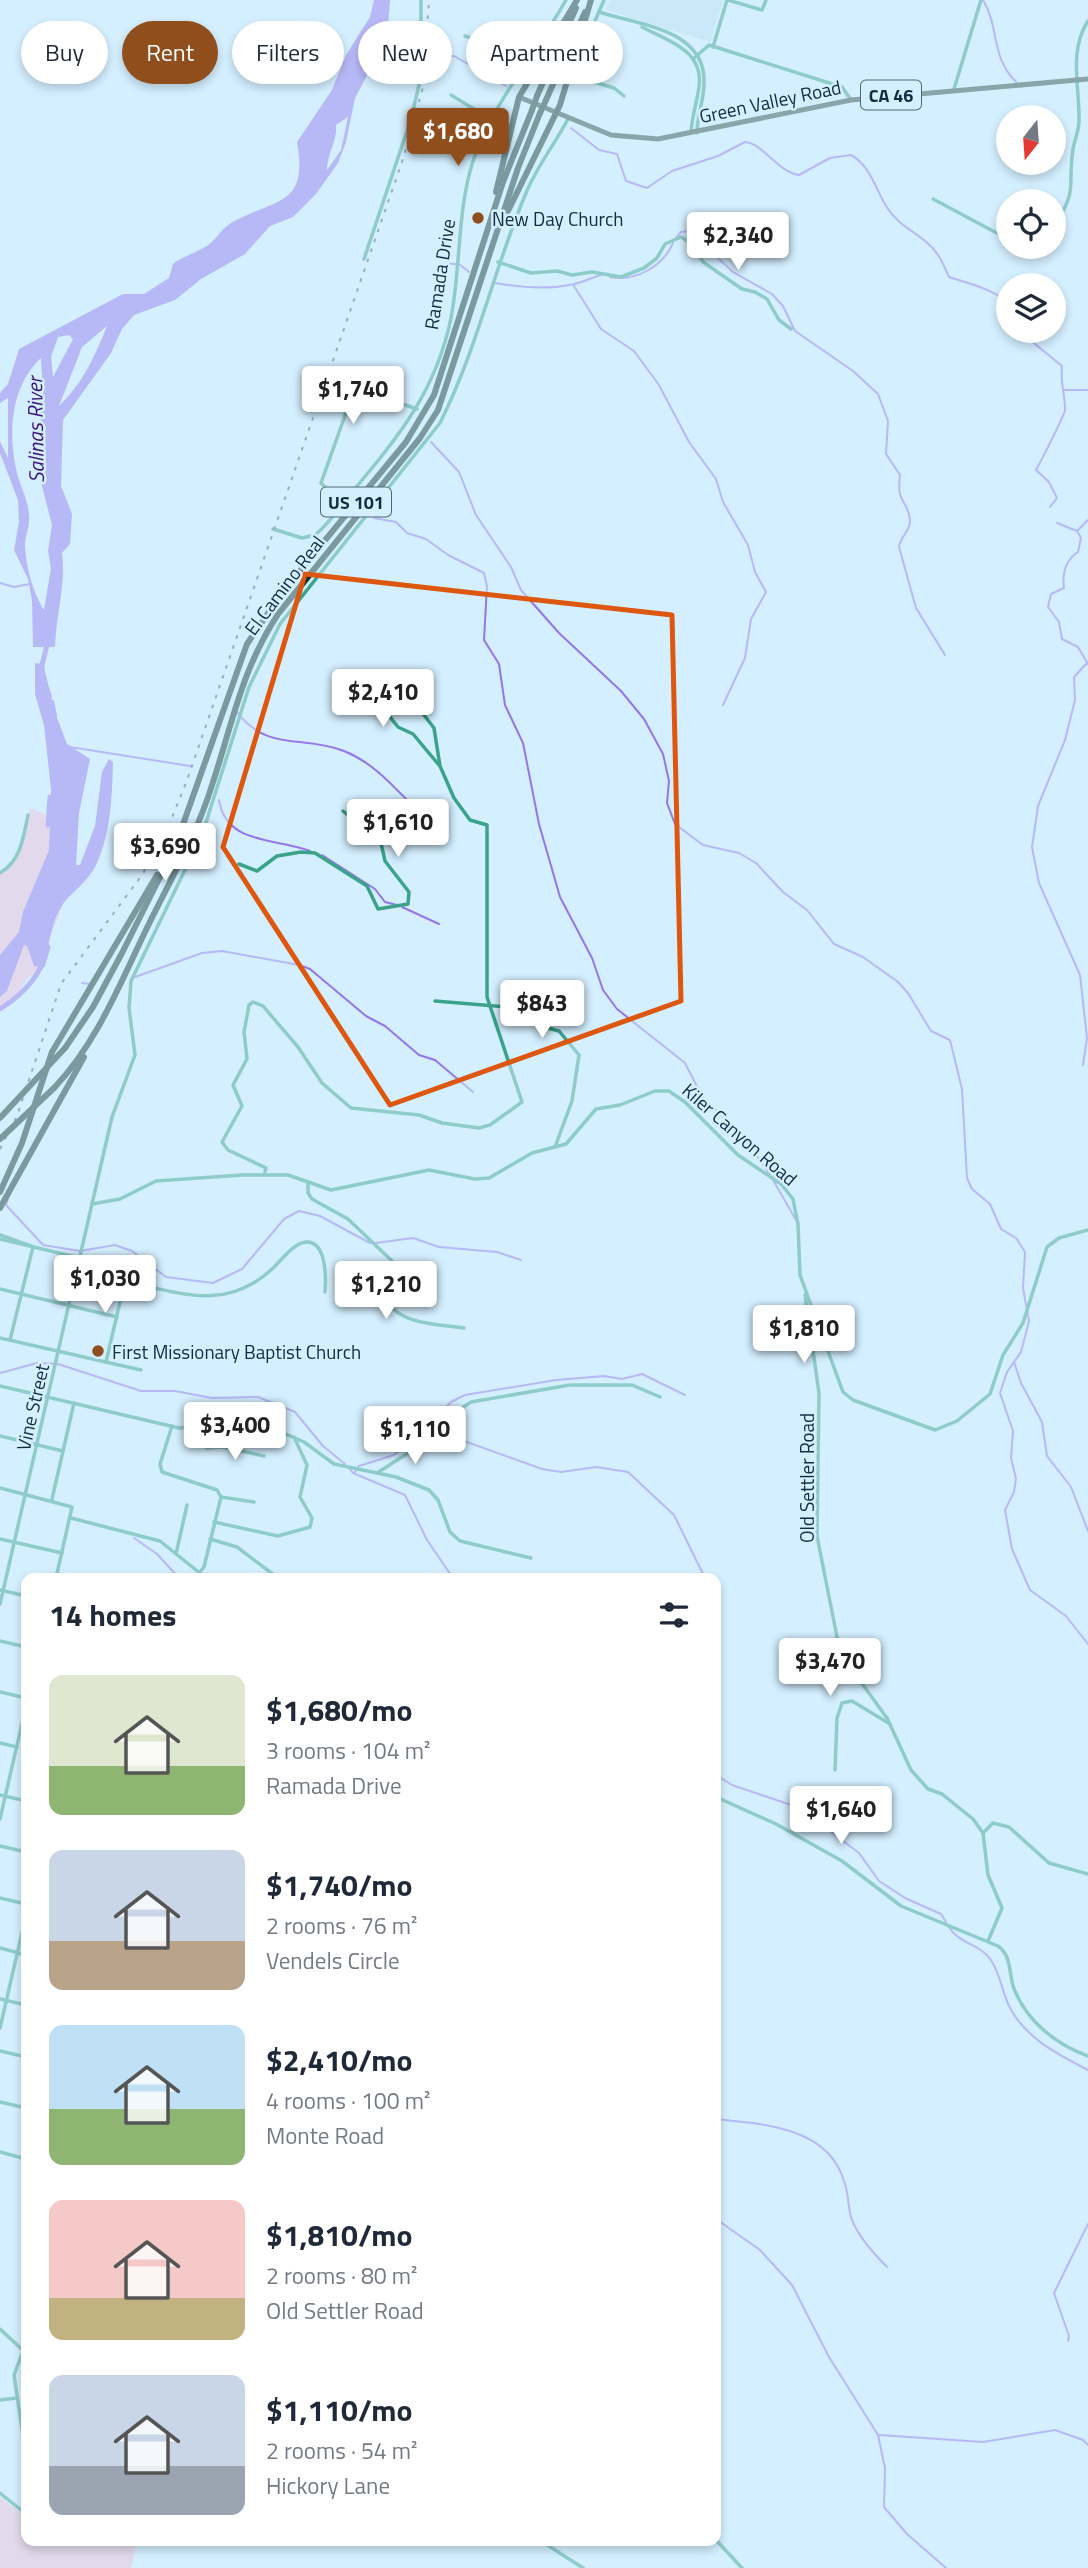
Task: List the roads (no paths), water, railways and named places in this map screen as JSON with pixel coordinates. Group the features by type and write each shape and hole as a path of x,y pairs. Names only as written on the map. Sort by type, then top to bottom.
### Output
{"highway":[{"name":"El Camino Real","path":"0,1118 65,1048 116,965 175,847 247,644 285,590 405,442 434,395 494,212 531,110 578,0"},
{"path":"494,212 519,97 578,0"},
{"name":"El Camino Real","path":"0,1139 54,1088 80,1056 106,1010 199,821 239,691 254,653 278,614 432,421 446,394 496,235 540,113 590,0"},
{"path":"496,235 556,113 590,0"},
{"path":"0,1192 16,1158 47,1065 59,1038 175,847"},
{"path":"0,1208 97,1034 106,1010"}],"main road":[{"name":"Green Valley Road","path":"519,97 611,135 658,139 694,134 851,100 1088,79"}],"street":[{"path":"364,259 410,122 425,65 421,43 421,0"},
{"name":"Ramada Drive","path":"553,21 566,0"},
{"path":"604,0 585,48 580,78 614,88 624,96"},
{"path":"713,47 728,0 762,10 766,0"},
{"path":"954,89 981,0"},
{"path":"599,12 675,36"},
{"path":"1066,208 1072,190 1072,155 1079,123 1076,50 1088,21"},
{"path":"640,26 675,36 691,46 698,56 705,80 694,134"},
{"path":"656,32 686,50 693,59 699,86 693,107 694,134"},
{"path":"693,59 705,46 713,47 842,87 851,100"},
{"name":"Ramada Drive","path":"273,529 310,538 320,531 417,409 427,389 450,320 469,176 492,120 513,84"},
{"name":"Green Valley Road","path":"509,90 519,97"},
{"path":"451,94 492,120"},
{"name":"Vine Street","path":"0,1604 113,1117 134,1060 136,1045 129,1007 131,981 195,850 218,790 255,669 280,624 440,424 457,389 498,262 531,181 568,118"},
{"path":"933,199 996,233"},
{"path":"498,262 531,273 557,271 572,275 592,272 621,276 635,273 657,258 665,244 677,237 695,246 703,262 742,289 767,299 779,320 791,329"},
{"path":"342,504 321,483 354,393 363,391 417,409"},
{"path":"264,1174 266,1167 228,1150 222,1142 242,1106 233,1085 247,1059 244,1032 249,1005 253,1002 263,1006 298,1047 322,1083 351,1108 419,1115 437,1122 476,1128 490,1125 522,1102 487,997 487,825 467,816 454,798 440,766 434,728 416,706 385,688 378,675"},
{"path":"336,677 366,687 398,727 414,734 440,766"},
{"path":"239,864 257,872 278,856 301,852 315,853 367,886 378,909 409,903 410,896 385,861 381,843 343,811"},
{"path":"0,873 12,865 19,854 28,816"},
{"path":"435,1000 532,1009 540,1026 559,1031 579,1052 572,1101 555,1147"},
{"name":"Kiler Canyon Road","path":"92,1205 120,1199 156,1181 288,1175 308,1184 338,1190 429,1170 475,1179 489,1178 532,1153 570,1141 596,1109 624,1104 654,1091 674,1093 738,1155 781,1184 793,1199 798,1224 798,1267 804,1289 834,1375 848,1397 935,1430 957,1421 990,1394 1003,1355 1028,1308 1047,1247 1068,1235 1088,1230"},
{"path":"308,1184 308,1193 312,1199 341,1214 391,1261 393,1267 385,1296 395,1313 464,1328"},
{"path":"0,1237 80,1258"},
{"path":"125,1281 187,1294 228,1296 256,1282 299,1245 308,1242 315,1245 323,1259 325,1292"},
{"path":"10,1340 33,1247"},
{"path":"106,1362 127,1272"},
{"path":"0,1289 117,1317"},
{"name":"Old Settler Road","path":"804,1289 818,1374 820,1413 816,1445 820,1486 817,1536 831,1614 847,1663 890,1724 905,1760 923,1784 973,1819 983,1833"},
{"path":"0,1338 141,1370"},
{"path":"375,1474 403,1459 436,1432 445,1419 471,1402 560,1387 632,1385 660,1397"},
{"path":"0,1386 187,1429 239,1422 294,1437 331,1462 353,1470 396,1477 432,1492 450,1532 460,1541 531,1558"},
{"path":"52,1499 74,1404"},
{"path":"232,1449 239,1422"},
{"path":"71,1518 152,1538 199,1573 204,1567 221,1497 217,1490 162,1472 160,1464 172,1426"},
{"path":"0,1436 63,1451"},
{"path":"214,1522 278,1536 310,1527 310,1514 300,1501 307,1465 294,1437"},
{"path":"206,1448 232,1449 264,1456"},
{"path":"0,1488 70,1505 71,1518 58,1573"},
{"path":"221,1497 254,1502"},
{"path":"176,1554 187,1505"},
{"path":"0,1539 62,1553"},
{"path":"210,1539 237,1547 271,1573"},
{"path":"2,1590 21,1595"},
{"path":"0,1641 21,1646"},
{"path":"0,1692 21,1697"},
{"path":"835,1770 836,1718 842,1703 852,1702 890,1724"},
{"path":"0,1819 3,1796 21,1729"},
{"path":"0,1743 17,1747"},
{"path":"3,1796 21,1800"},
{"path":"721,1799 809,1842 858,1870 901,1906 950,1928 988,1941 1006,1953 1014,1989 1028,2014 1059,2043 1088,2056"},
{"path":"988,1941 1002,1908 988,1875 983,1833 993,1823 1005,1825 1049,1863 1088,1874"},
{"path":"0,1846 21,1851"},
{"path":"0,1898 21,1903"},
{"path":"0,2028 21,1938"},
{"path":"0,1948 21,1953"},
{"path":"0,1999 21,2005"},
{"path":"0,2051 21,2056"},
{"path":"0,2102 21,2107"},
{"path":"0,2152 21,2158"},
{"path":"0,2329 21,2348"},
{"path":"21,2360 14,2375 21,2424"},
{"path":"0,2400 17,2398"},
{"path":"0,2493 21,2510"},
{"path":"721,2545 742,2568"},
{"path":"549,2546 583,2568"}],"waterway":[{"path":"983,0 992,21 1002,62 1016,82"},
{"path":"452,56 506,86"},
{"path":"571,128 599,150 617,154 626,181 647,188 672,171 718,156 745,142 758,147 783,168 799,175 830,158 851,155 864,166 892,214 933,249 949,277 996,294"},
{"path":"676,238 681,232 689,231 733,272 772,294 783,306 795,331 853,371 878,394 888,421 886,454 900,475 901,497 910,520 899,547 916,608 945,655"},
{"path":"610,277 639,275 663,259 673,243"},
{"path":"445,264 459,264 469,272"},
{"path":"495,283 551,287 573,284 601,275"},
{"path":"574,286 601,329 634,351 659,385 689,442 716,479 723,502 748,545 755,572 766,592 751,619 745,658 723,705"},
{"path":"1034,343 1062,366 1065,410 1036,470 1049,482 1057,498 1050,507"},
{"path":"1063,390 1088,390"},
{"path":"431,442 459,472 476,515 511,567 521,590 559,633 621,691 644,719 663,754 669,781 667,803 675,824 703,845 739,853 756,863 783,892 807,910 834,944 863,957 898,982 908,993 931,1031 950,1040 962,1089 967,1178 972,1189 990,1204 1001,1229 1016,1238 1025,1252 1023,1288 1029,1321 1021,1352 1007,1372 1000,1393 1013,1431 1011,1458 1016,1479 1014,1492 1005,1510 1012,1549 1030,1590 1066,1616 1088,1644"},
{"path":"374,518 396,522 407,533 426,539 448,555 484,573 487,586 484,640 499,664 505,705 523,743 539,824 560,897 592,958 603,990 617,1009 685,1063 704,1100 739,1130 770,1175"},
{"path":"1078,530 1088,520"},
{"path":"1057,523 1077,531 1081,538 1078,552 1066,567 1064,588 1051,594 1048,607 1059,622 1062,639 1078,647 1088,664"},
{"path":"0,583 14,587 29,584"},
{"name":"Salinas River","path":"41,669 48,641"},
{"path":"1083,1065 1087,1038 1080,975 1039,883 1032,847 1038,806 1065,740 1075,700 1074,677 1087,663"},
{"name":"Salinas River","path":"43,664 45,680"},
{"path":"47,685 51,696"},
{"path":"53,701 56,716"},
{"path":"237,712 249,725 273,738 329,746 359,759 386,779 421,815 447,836"},
{"path":"70,747 190,766"},
{"name":"Salinas River","path":"48,825 50,797"},
{"path":"219,800 231,825 242,832 310,851"},
{"path":"322,855 375,889 385,902 397,905"},
{"path":"402,907 439,924"},
{"name":"Salinas River","path":"0,1009 31,983 48,947"},
{"path":"135,977 202,953 222,951 299,965 310,969 366,1016 385,1026 419,1055 435,1060 473,1092"},
{"path":"82,983 89,984"},
{"path":"773,1180 796,1220"},
{"path":"9,1195 6,1205 43,1245 80,1251 115,1245 132,1251 166,1277 213,1283 242,1269 284,1219 299,1211 320,1216 370,1243"},
{"path":"376,1243 413,1238 439,1247 497,1252 521,1260"},
{"path":"1014,1362 1021,1383 1042,1422 1047,1456 1071,1487 1088,1531"},
{"path":"0,1373 37,1363 58,1364 141,1391 175,1391 212,1398 258,1397 295,1412 323,1446 345,1464"},
{"path":"354,1473 359,1466 394,1455 419,1436 451,1402 465,1395 556,1380 604,1376 622,1379 642,1374 685,1395"},
{"path":"422,1432 439,1432 542,1469 561,1472 596,1467 628,1472 674,1515 703,1573"},
{"path":"349,1468 353,1473 405,1495 427,1540 450,1573"},
{"path":"134,1538 157,1554 174,1573"},
{"path":"721,1778 732,1785 800,1808 859,1853 879,1881 905,1898 941,1914 946,1922"},
{"path":"949,1927 958,1937 981,1950 991,1960 1009,2006 1024,2027 1054,2051 1088,2070"},
{"path":"721,2120 754,2123 792,2132 824,2149 836,2163 844,2181 850,2213 856,2228 887,2267"},
{"path":"721,2223 760,2250 792,2285 829,2357 878,2435 885,2468 884,2507 907,2534 946,2568"},
{"path":"1068,2341 1069,2336 1054,2293 1088,2224"},
{"path":"879,2435 983,2442 1055,2430 1083,2440 1088,2445"}],"railway":[{"path":"0,1149 17,1116 61,984 142,875 165,835 186,783 403,159 423,87 429,0"}],"place":[{"name":"New Day Church","path":"478,218"},
{"name":"First Missionary Baptist Church","path":"98,1351"}]}
